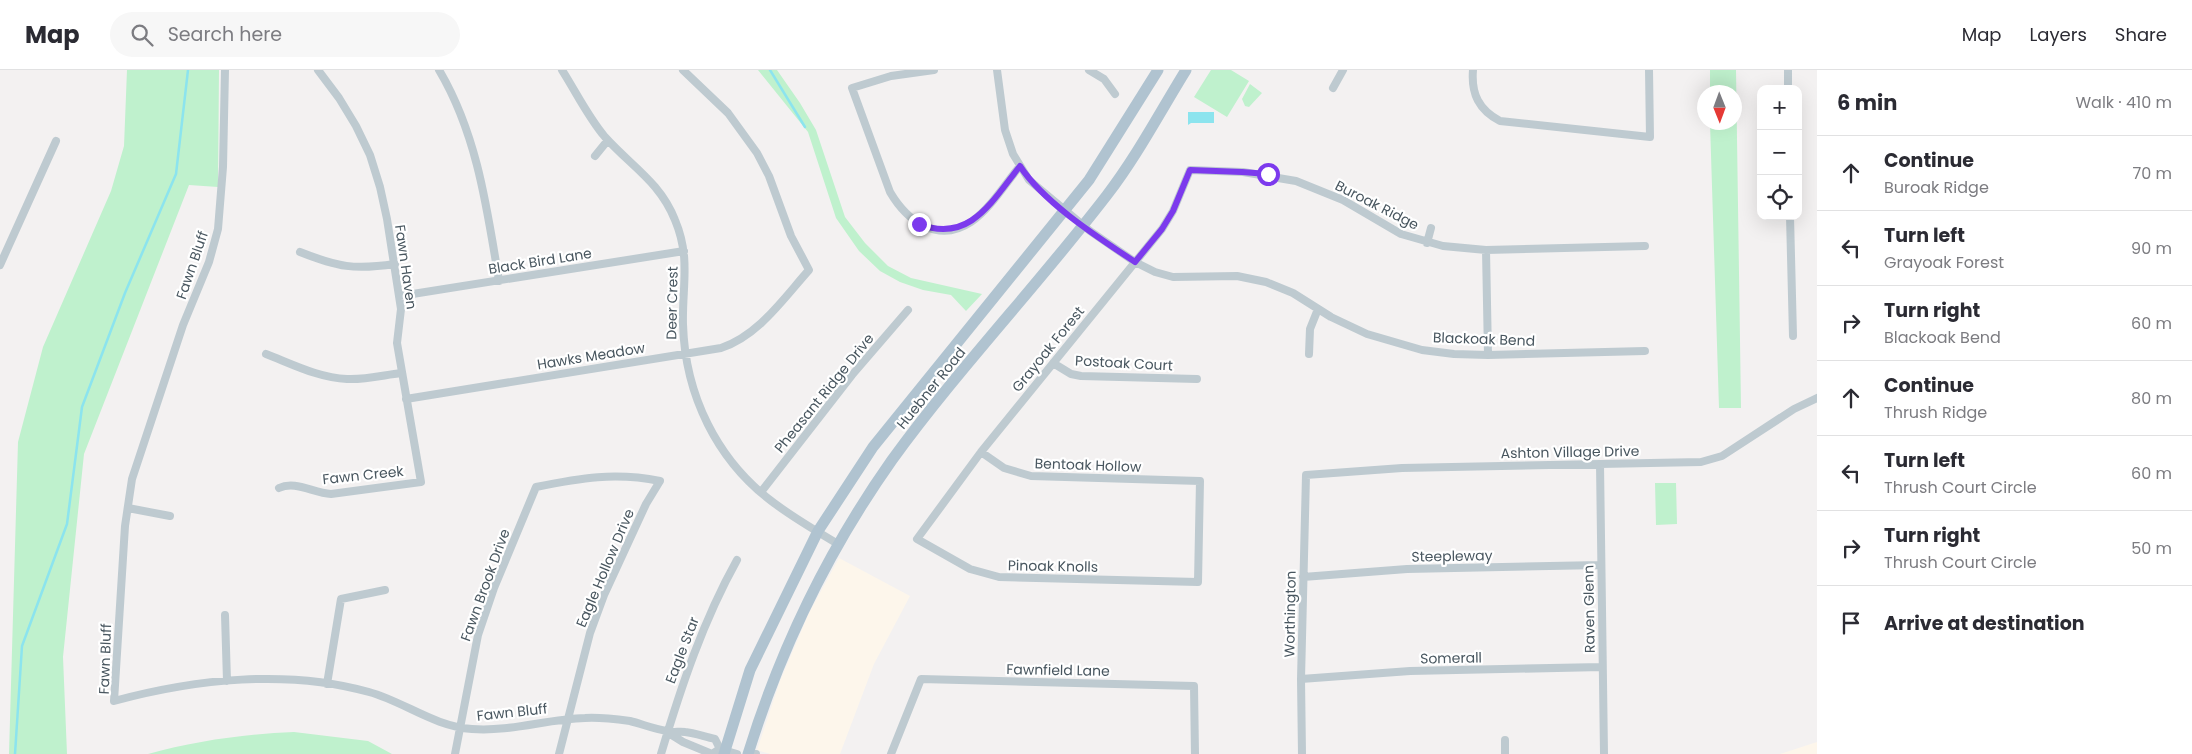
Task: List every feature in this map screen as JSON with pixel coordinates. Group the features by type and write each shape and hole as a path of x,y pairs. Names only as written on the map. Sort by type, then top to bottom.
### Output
{"main road":[{"name":"Huebner Road","path":"723,751 750,670 818,531 873,447 1089,180 1158,70"},
{"name":"Huebner Road","path":"748,754 772,679 806,603 838,544 892,461 1108,194 1186,70"}],"street":[{"name":"Fawn Bluff","path":"225,70 223,167 218,228 209,262 184,325 132,479 128,508 114,701 160,691 227,682 296,680 360,690 386,697 426,718 460,728 489,730 547,720 611,719 631,721 667,732 683,742 712,754 723,751 715,739 686,732 667,732"},
{"name":"Fawn Haven","path":"318,70 339,98 370,155 386,211 400,296 401,309 397,343 421,482"},
{"path":"439,70 463,119 477,160 499,281"},
{"name":"Deer Crest","path":"562,70 593,121 608,140 642,170 661,193 675,219 684,251 686,279 683,321 685,354 693,390 711,433 739,471 774,504 838,544"},
{"name":"Hawks Meadow","path":"406,399 721,348 746,336 760,325 809,270 791,236 769,176 757,154 728,113 683,70"},
{"path":"934,70 891,76 852,88 890,192 910,219 929,228 945,230 961,227 971,222 983,211 1020,166"},
{"name":"Blackoak Bend","path":"997,70 1004,130 1020,166 1029,180 1083,225 1135,262 1155,272 1173,277 1237,276 1266,282 1293,293 1318,309 1367,334 1422,350 1454,354 1488,355 1645,352"},
{"path":"1089,70 1104,79 1115,94"},
{"path":"1333,88 1343,70"},
{"path":"1473,70 1473,91 1478,103 1489,115 1500,121 1650,137 1650,70"},
{"path":"1788,70 1788,85"},
{"path":"595,156 608,140"},
{"path":"0,265 56,141"},
{"name":"Buroak Ridge","path":"1190,170 1242,172 1296,181 1343,200 1401,234 1465,250 1645,246"},
{"name":"Grayoak Forest","path":"917,539 981,452 1162,229 1173,211 1190,170"},
{"path":"1790,220 1793,336"},
{"path":"1427,242 1431,228"},
{"path":"1486,250 1488,355"},
{"name":"Black Bird Lane","path":"400,296 684,251"},
{"path":"300,252 345,267 365,268 395,264"},
{"path":"1309,354 1310,329 1318,309"},
{"name":"Pheasant Ridge Drive","path":"761,492 852,375 908,310"},
{"path":"266,354 309,371 334,378 358,379 401,372"},
{"name":"Postoak Court","path":"1053,363 1071,374 1081,376 1197,379"},
{"name":"Ashton Village Drive","path":"1306,475 1402,468 1693,462 1715,459 1794,409 1817,398"},
{"name":"Bentoak Hollow","path":"981,452 1004,468 1031,476 1200,481 1198,582"},
{"name":"Raven Glenn","path":"1600,464 1604,754"},
{"name":"Worthington","path":"1302,754 1301,679 1306,475"},
{"name":"Eagle Hollow Drive","path":"536,487 600,476 639,477 660,482 646,504 604,595 590,633 559,754"},
{"name":"Fawn Creek","path":"279,488 293,485 320,494 331,494 421,482"},
{"name":"Fawn Brook Drive","path":"455,754 478,635 494,588 536,487"},
{"path":"128,508 170,516"},
{"name":"Pinoak Knolls","path":"917,539 970,570 999,578 1198,582"},
{"name":"Eagle Star","path":"661,754 688,668 719,592 737,560"},
{"name":"Steepleway","path":"1303,576 1407,569 1601,565"},
{"path":"327,684 341,599 385,590"},
{"path":"225,615 227,682"},
{"name":"Somerall","path":"1301,679 1403,671 1602,667"},
{"name":"Fawnfield Lane","path":"891,754 921,679 1194,686 1195,754"},
{"path":"1505,740 1505,754"},
{"path":"723,751 737,754"}],"shaded area":[{"path":"839,558 910,596 874,664 840,754 770,754 757,750 780,681 809,613"},
{"path":"1817,742 1817,754 1780,754"}],"green space":[{"path":"127,70 219,70 218,187 189,185 84,454 63,657 67,754 9,754 18,442 43,347 111,191 124,146"},
{"path":"758,70 777,70 800,103 816,130 845,217 865,243 888,266 911,278 982,294 966,311 951,295 923,290 900,282 880,271 859,251 836,218 808,132"},
{"path":"1211,70 1231,70 1249,81 1227,117 1194,97"},
{"path":"1710,70 1736,70 1736,85 1710,85"},
{"path":"1250,84 1262,93 1249,107 1245,106 1242,99"},
{"path":"1710,130 1737,130 1741,408 1719,408"},
{"path":"1655,483 1676,483 1677,524 1656,525"},
{"path":"294,732 368,741 392,754 148,754 220,739"}],"water":[{"path":"1188,112 1214,112 1214,123 1191,123 1188,125"}],"waterway":[{"path":"15,754 22,646 67,524 82,407 125,293 176,174 188,70"},
{"path":"770,70 805,127"}],"route":[{"path":"919,224 929,228 951,230 971,222 983,211 1020,166 1029,180 1049,198 1090,231 1135,262 1162,229 1173,211 1190,170 1268,174"}]}
